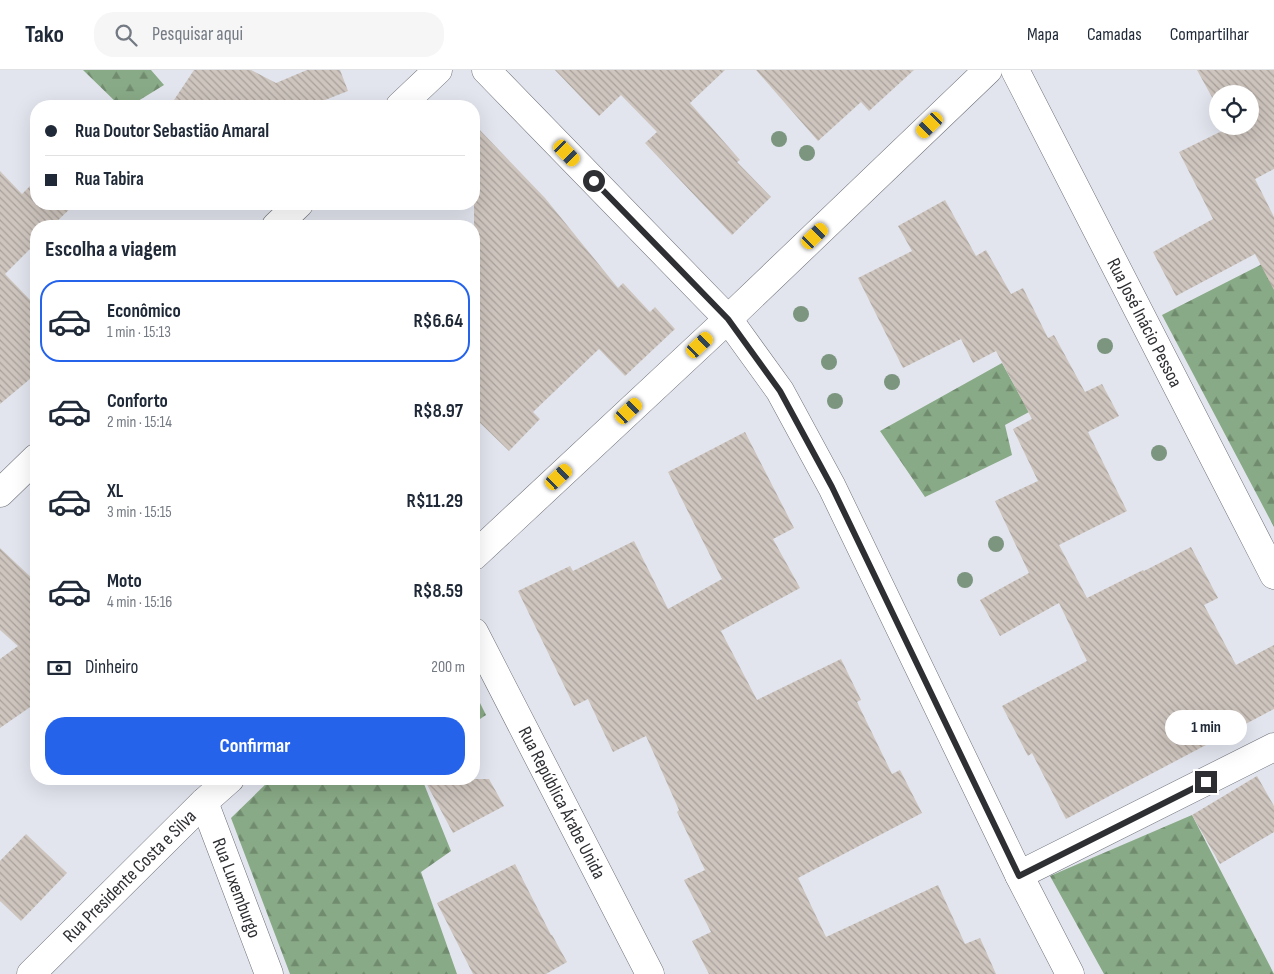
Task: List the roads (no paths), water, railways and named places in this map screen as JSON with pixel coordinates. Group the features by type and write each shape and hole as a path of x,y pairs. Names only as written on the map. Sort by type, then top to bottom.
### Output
{"street":[{"path":"406,100 438,70"},
{"path":"486,70 728,319 780,391 832,487 1019,876 1070,974"},
{"path":"480,550 728,319 988,70"},
{"name":"Rua José Inácio Pessoa","path":"1015,70 1271,563"},
{"path":"283,220 293,210"},
{"path":"0,493 30,464"},
{"name":"Rua República Árabe Unida","path":"480,644 650,974"},
{"path":"1019,876 1274,747"},
{"name":"Rua Presidente Costa e Silva","path":"31,974 223,785"},
{"name":"Rua Luxemburgo","path":"204,802 270,974"}]}
